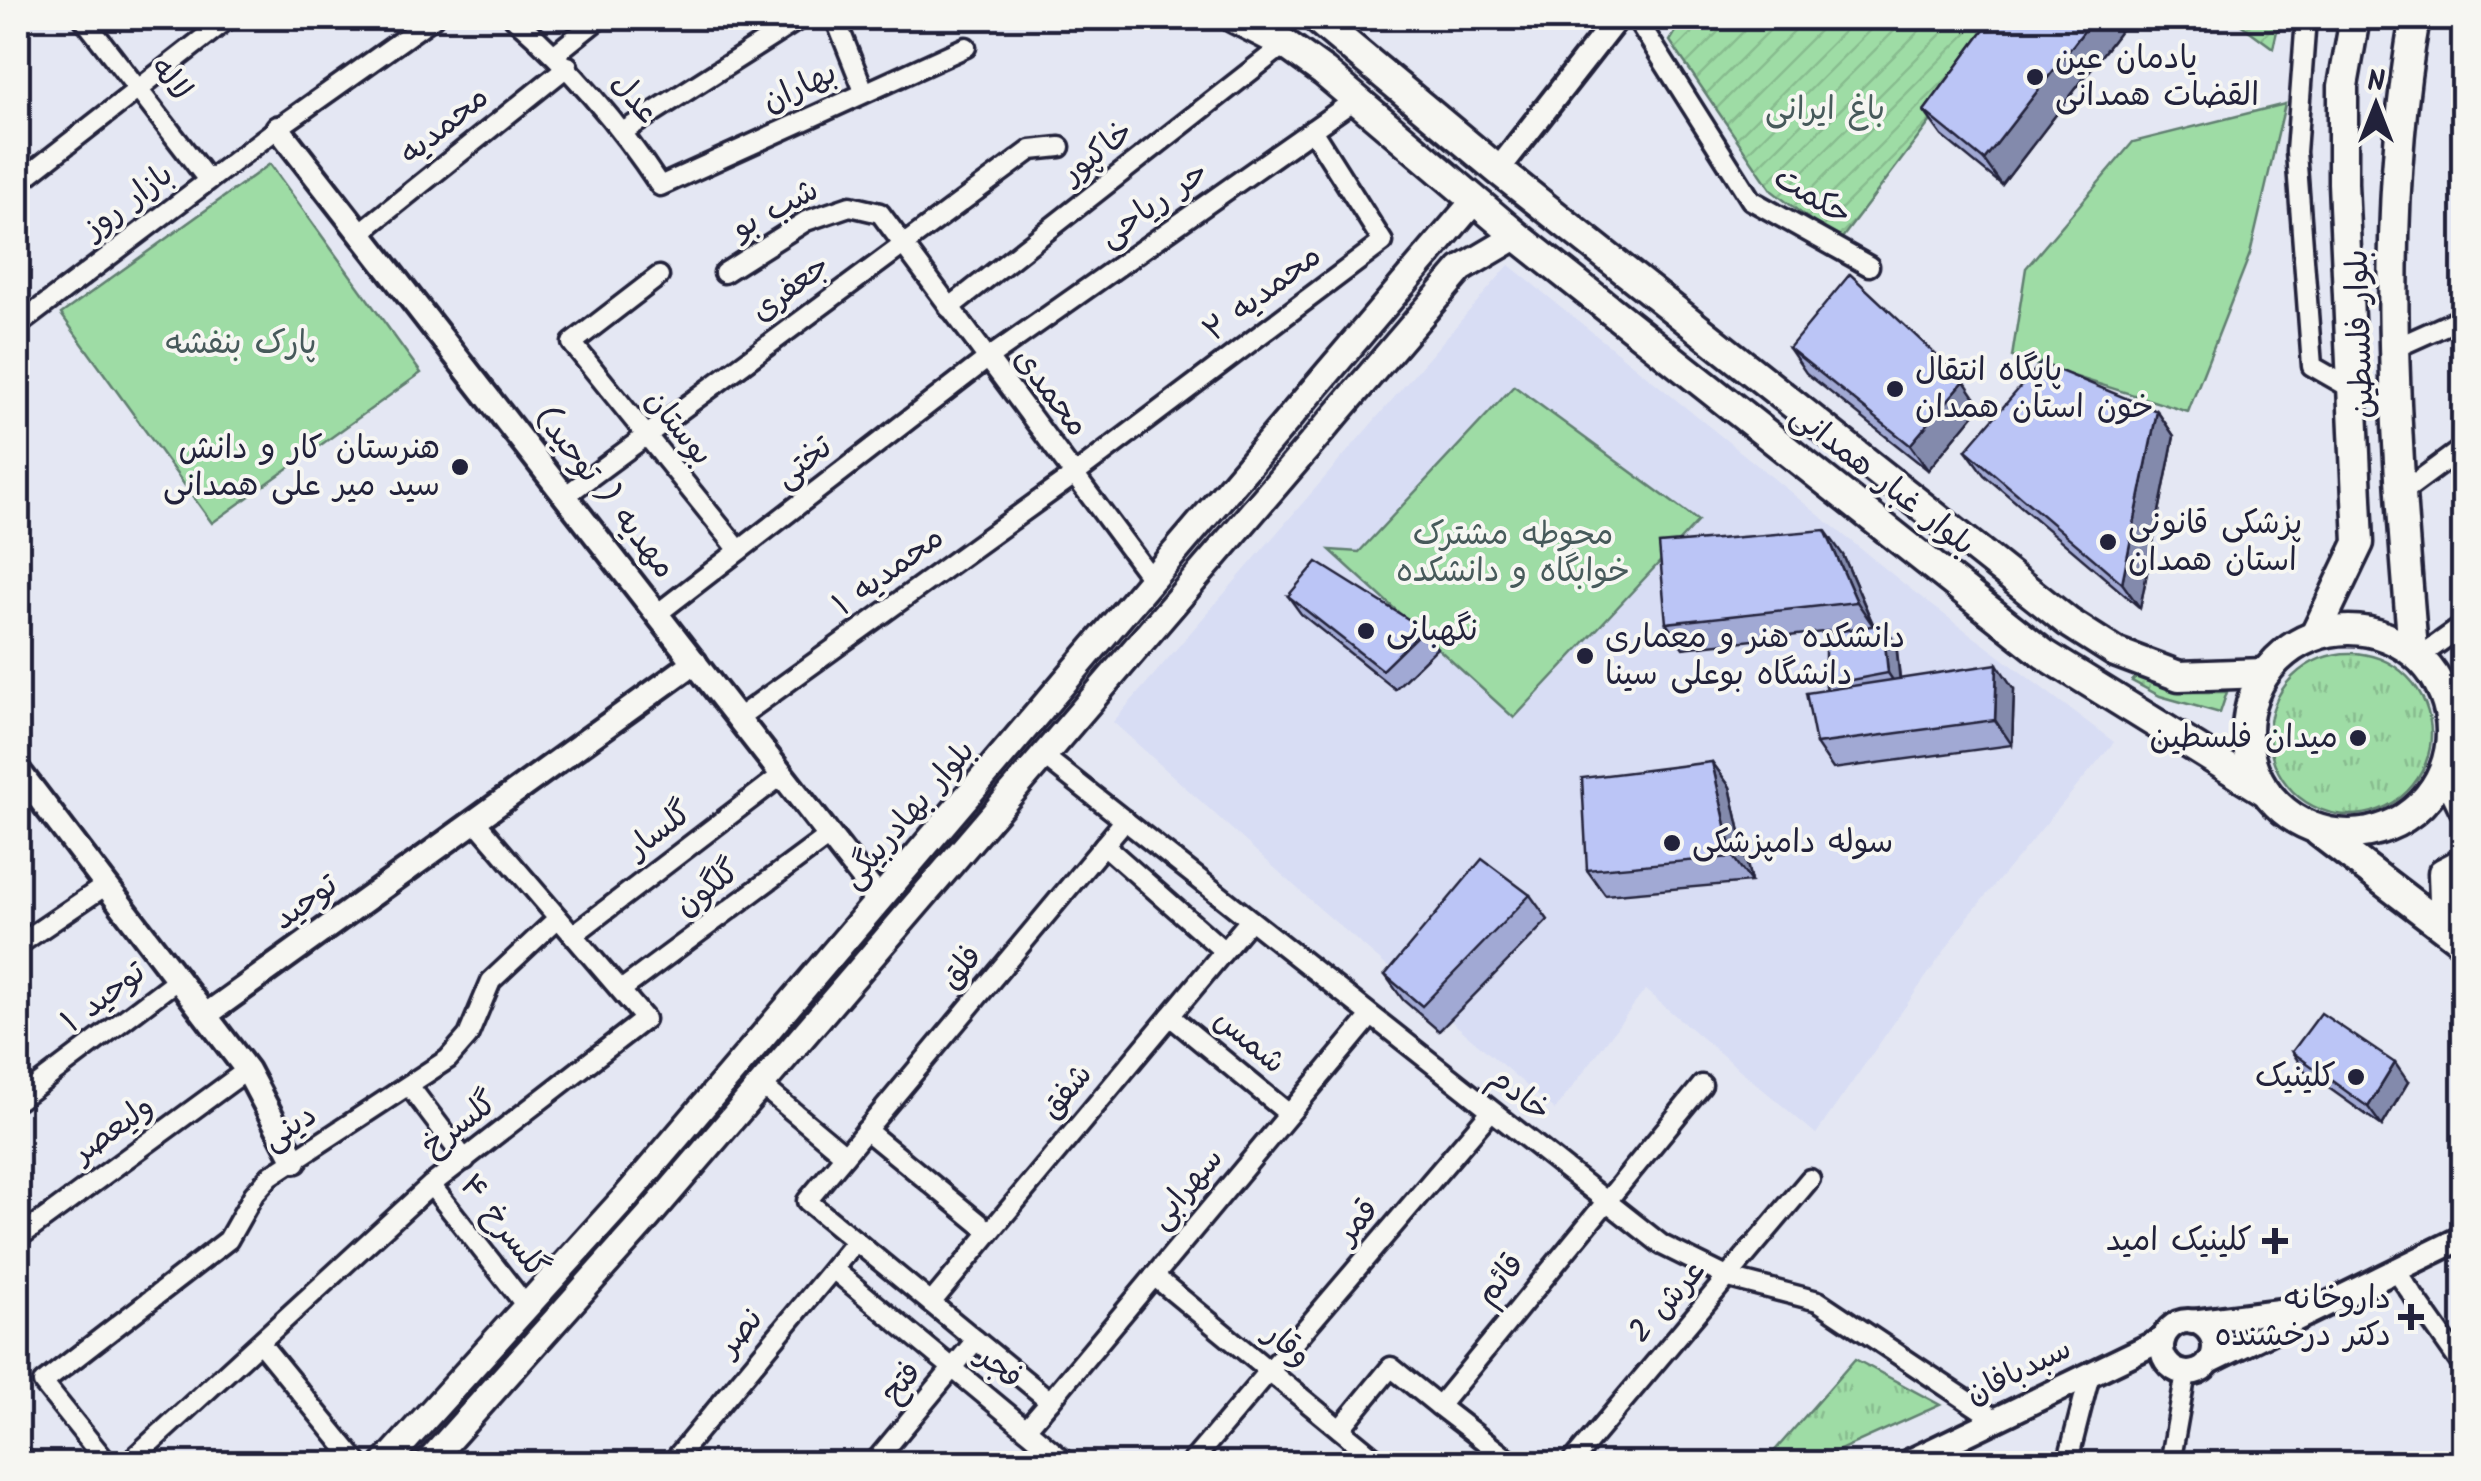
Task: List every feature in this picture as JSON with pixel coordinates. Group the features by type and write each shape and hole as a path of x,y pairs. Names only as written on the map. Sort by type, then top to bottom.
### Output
{"main road":[{"name":"بلوار غبار همدانی","path":"1234,18 1285,44 1356,99 1517,236 2044,654 2264,791"},
{"name":"بلوار غبار همدانی","path":"1316,18 1498,170 2068,622 2115,652 2179,676 2265,673"},
{"name":"بلوار فلسطین","path":"2315,635 2359,543 2343,164 2343,86 2355,18"},
{"name":"بلوار فلسطین","path":"2415,18 2402,93 2394,187 2395,348 2416,653"},
{"name":"بلوار بهادربیگی","path":"384,1464 527,1307 879,899 1474,200"},
{"name":"بلوار بهادربیگی","path":"426,1464 760,1084 1462,269 1517,236"},
{"path":"2314,828 2345,835 2391,824 2429,797 2445,770 2452,740 2449,709 2438,680 2416,653 2379,634 2347,630 2315,635 2287,650 2265,673 2251,701 2246,732 2250,763 2264,791 2286,814 2314,828 2463,942"},
{"path":"2445,770 2464,808"},
{"path":"2463,942 2441,886 2443,873 2456,862 2464,862"},
{"path":"879,899 902,917"},
{"path":"18,1460 26,1464"}],"street":[{"name":"لاله","path":"83,18 208,180"},
{"path":"18,183 229,18"},
{"name":"بازار روز","path":"18,325 278,128 433,18"},
{"name":"عدل","path":"514,18 562,60 624,132 660,186"},
{"name":"محمدیه","path":"360,233 562,60 600,18"},
{"path":"624,132 801,18"},
{"path":"834,18 864,92"},
{"path":"1498,170 1617,18"},
{"name":"حکمت","path":"1636,18 1751,200 1869,266"},
{"path":"2306,18 2296,152 2312,366 2354,390"},
{"name":"خاکپور","path":"948,308 1285,44"},
{"name":"بهاران","path":"660,186 966,47"},
{"name":"حر ریاحی","path":"986,359 1356,99"},
{"name":"مهدیه ( توحید)","path":"278,128 879,899"},
{"name":"محمدیه ۲","path":"1074,475 1383,242 1312,130"},
{"name":"جعفری","path":"565,496 900,244 1032,150 1060,147"},
{"name":"شب بو","path":"724,273 806,221 850,206 880,213 900,244"},
{"name":"محمدی","path":"900,244 1151,578"},
{"name":"بوستان","path":"659,276 572,343 739,550"},
{"path":"2395,348 2464,317"},
{"name":"تختی","path":"657,614 986,359"},
{"path":"2403,492 2464,447"},
{"name":"محمدیه ۱","path":"738,718 1074,475"},
{"path":"2416,653 2464,625"},
{"name":"توحید","path":"206,1015 694,662"},
{"name":"خادم","path":"1042,755 1662,1245 1729,1278 1818,1301 1995,1420"},
{"path":"18,770 26,798 106,885 246,1070 295,1161"},
{"name":"گلسار","path":"573,935 782,775"},
{"name":"فلق","path":"856,1241 807,1200 1125,820"},
{"name":"گلسرخ","path":"128,1464 431,1185 645,1018 476,822"},
{"name":"گلگون","path":"621,990 830,836"},
{"path":"1104,845 1224,951"},
{"path":"18,945 106,885"},
{"name":"دینی","path":"108,1464 43,1383 228,1240 262,1185 410,1088 459,1049 491,981 558,918"},
{"name":"شفق","path":"931,1302 1250,920"},
{"name":"توحید ۱","path":"18,1100 178,979"},
{"name":"شمس","path":"1170,1016 1289,1114"},
{"name":"سهرابی","path":"1050,1401 1371,1016"},
{"name":"ولیعصر","path":"18,1238 246,1070"},
{"path":"760,1084 845,1155"},
{"name":"قائم","path":"1438,1406 1702,1085"},
{"path":"410,1088 465,1160"},
{"name":"قمر","path":"1190,1464 1491,1111"},
{"path":"866,1130 990,1232"},
{"name":"عرش 2","path":"1570,1464 1810,1178"},
{"name":"گلسرخ ۴","path":"431,1185 527,1307"},
{"path":"2186,1373 2464,1237"},
{"name":"نصر","path":"671,1464 856,1241"},
{"name":"فجر","path":"833,1269 1026,1429 1050,1401 856,1241"},
{"path":"2396,1270 2464,1368"},
{"name":"وقار","path":"1154,1276 1382,1464"},
{"path":"2186,1373 2166,1361 2163,1339 2172,1327 2328,1304"},
{"path":"2192,1322 2212,1337 2209,1362"},
{"name":"سبدبافان","path":"1904,1464 2163,1339"},
{"name":"فتح","path":"873,1464 976,1340"},
{"path":"262,1344 359,1464"},
{"path":"1340,1429 1391,1368 1514,1464"},
{"path":"2170,1464 2186,1373"},
{"path":"2067,1464 2090,1374"},
{"path":"1026,1429 1068,1464"}],"shaded area":[{"name":"دانشکده هنر و معماری دانشگاه بوعلی سینا","path":"1509,265 1913,591 2114,742 1968,917 1816,1134 1645,990 1555,1110 1319,908 1113,722"}],"green space":[{"name":"باغ ایرانی","path":"1684,18 2015,18 1977,60 1839,242 1772,191 1670,41"},
{"path":"2232,18 2280,18 2273,48"},
{"path":"2285,104 2250,254 2188,412 2012,357 2026,268 2133,142"},
{"name":"پارک بنفشه","path":"270,164 421,373 212,523 61,314"},
{"name":"محوطه مشترک خوابگاه و دانشکده","path":"1514,386 1698,521 1514,718 1330,550 1359,552"},
{"path":"2350,653 2381,659 2407,677 2425,703 2431,734 2425,765 2407,791 2381,809 2350,815 2319,809 2293,791 2275,765 2269,734 2275,703 2293,677 2319,659"},
{"path":"2136,676 2187,692 2227,692 2220,713 2160,696 2132,681"},
{"path":"1855,1359 1940,1405 1811,1463 1764,1463"}],"building":[{"path":"1993,18 2094,18 1984,160 1924,111"},
{"name":"پایگاه انتقال خون استان همدان","path":"1850,274 1964,381 1910,445 1789,348"},
{"name":"پزشکی قانونی استان همدان","path":"2041,363 2157,411 2122,583 1966,450"},
{"path":"1825,530 1857,602 1666,623 1659,544"},
{"name":"نگهبانی","path":"1317,562 1424,629 1382,670 1288,596"},
{"path":"1883,624 1888,673 1825,685 1825,634"},
{"path":"1997,664 1995,720 1816,744 1806,693"},
{"name":"سوله دامپزشکی","path":"1712,762 1733,857 1587,870 1582,778"},
{"path":"1482,859 1530,895 1422,1006 1385,975"},
{"name":"کلینیک","path":"2321,1013 2395,1063 2368,1107 2292,1052"}],"place":[{"name":"یادمان عین القضات همدانی","path":"2035,77"},
{"name":"پایگاه انتقال خون استان همدان","path":"1895,389"},
{"name":"هنرستان کار و دانش سید میر علی همدانی","path":"460,467"},
{"name":"پزشکی قانونی استان همدان","path":"2108,542"},
{"name":"نگهبانی","path":"1366,631"},
{"name":"دانشکده هنر و معماری دانشگاه بوعلی سینا","path":"1585,656"},
{"name":"میدان فلسطین","path":"2358,738"},
{"name":"سوله دامپزشکی","path":"1672,843"},
{"name":"کلینیک","path":"2356,1077"},
{"name":"کلینیک امید","path":"2275,1241"},
{"name":"داروخانه دکتر درخشنده","path":"2411,1317"}]}
